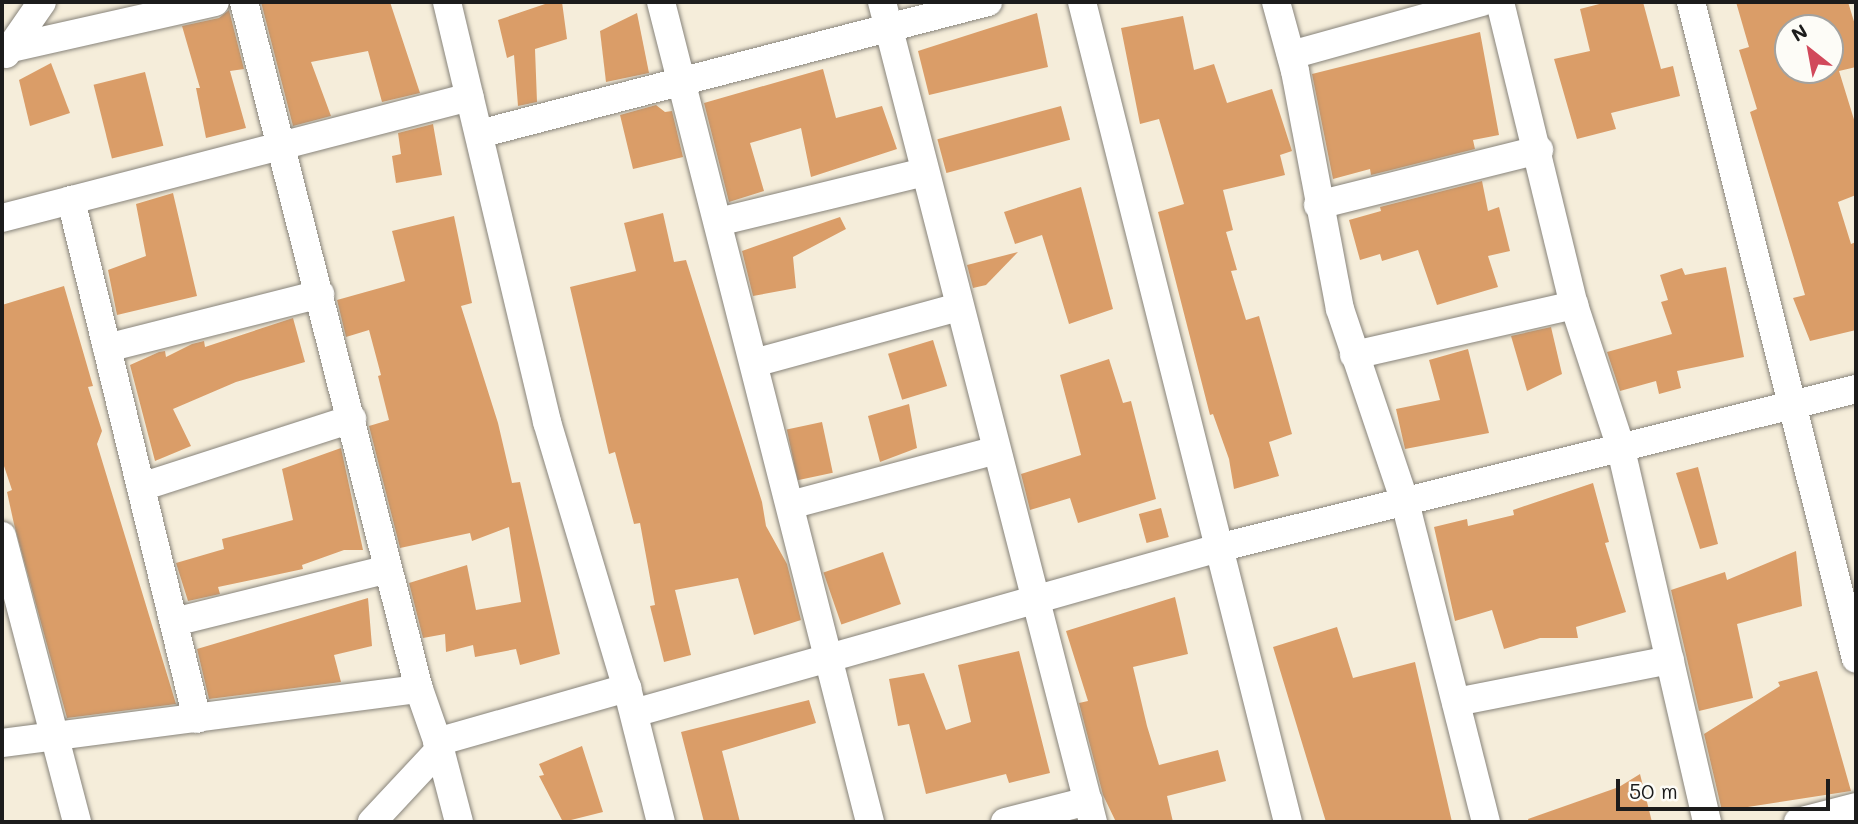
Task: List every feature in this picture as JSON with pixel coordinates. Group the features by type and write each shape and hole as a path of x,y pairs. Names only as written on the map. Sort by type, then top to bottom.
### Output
{"street":[{"path":"6,54 43,2"},
{"path":"6,54 215,2"},
{"path":"244,2 419,690 439,745 459,822"},
{"path":"447,2 547,422 630,700 661,822"},
{"path":"661,2 870,822"},
{"path":"479,134 682,81 886,15 988,2"},
{"path":"1082,2 1222,547 1288,822"},
{"path":"1276,2 1291,55 1318,205 1354,355 1405,502 1486,822"},
{"path":"1291,55 1482,2"},
{"path":"1500,2 1539,150 1574,305 1620,444 1707,822"},
{"path":"1691,2 1856,659"},
{"path":"886,15 1034,600 1091,812 1005,822"},
{"path":"2,218 470,97"},
{"path":"1318,205 1539,150"},
{"path":"718,222 925,172"},
{"path":"71,200 197,719"},
{"path":"107,348 320,293"},
{"path":"1354,355 1574,305"},
{"path":"754,363 959,307"},
{"path":"372,822 439,745 630,700 828,658 1222,547 1405,502 1620,444 1793,406 1856,389"},
{"path":"141,487 352,419"},
{"path":"789,505 996,450"},
{"path":"2,536 77,822"},
{"path":"174,622 388,569"},
{"path":"1455,702 1670,660"},
{"path":"2,743 55,740 419,690"},
{"path":"1798,822 1856,807"}],"building":[{"path":"261,2 390,2 420,93 382,102 368,51 311,62 331,116 293,126"},
{"path":"551,2 562,2 567,39 535,49 537,102 518,106 514,55 507,58 498,20"},
{"path":"1607,2 1643,2 1661,69 1673,66 1680,96 1611,113 1616,129 1577,139 1554,59 1590,51 1580,9"},
{"path":"1736,2 1848,2 1856,28 1856,67 1844,70 1844,14 1774,14 1774,84 1843,84 1856,126 1856,195 1838,202 1851,244 1856,242 1856,330 1810,341 1793,298 1805,295 1750,112 1757,109 1739,50 1749,47"},
{"path":"229,10 244,69 230,71 246,128 206,138 196,88 200,88 182,26 219,18"},
{"path":"637,13 649,73 606,82 600,31"},
{"path":"1037,13 1048,67 929,95 918,51"},
{"path":"1183,16 1194,70 1214,64 1227,103 1272,89 1292,151 1280,155 1285,175 1223,190 1233,230 1226,232 1237,270 1231,271 1246,320 1259,316 1292,434 1269,442 1279,476 1234,489 1229,459 1213,414 1210,415 1158,212 1184,204 1159,119 1140,124 1121,28"},
{"path":"1480,32 1499,135 1473,140 1475,149 1371,175 1370,169 1333,179 1312,74"},
{"path":"51,63 70,113 30,126 19,80"},
{"path":"823,69 836,118 882,106 897,149 811,177 801,128 750,143 764,191 729,202 704,103"},
{"path":"145,72 163,146 112,159 94,85"},
{"path":"656,105 665,112 672,111 683,157 633,169 620,115"},
{"path":"1061,106 1070,140 946,173 937,139"},
{"path":"433,124 442,175 396,183 392,156 401,154 398,133"},
{"path":"1482,181 1488,211 1499,207 1510,251 1488,256 1498,287 1437,305 1418,250 1382,261 1380,254 1360,260 1349,220 1381,211 1380,207"},
{"path":"1081,187 1113,309 1069,324 1042,235 1015,244 1004,212"},
{"path":"173,193 197,296 117,315 108,270 146,256 136,204"},
{"path":"663,213 674,262 686,260 762,502 766,526 787,564 801,620 754,635 738,578 675,590 691,655 664,662 650,606 655,605 640,523 634,524 615,452 609,454 570,287 636,271 624,223"},
{"path":"454,216 472,303 461,306 498,423 512,483 520,482 560,654 520,665 516,649 475,657 473,645 446,652 445,634 423,638 409,583 467,565 476,610 521,602 509,527 472,541 470,533 400,548 369,426 389,420 378,376 381,375 369,330 346,337 337,300 405,281 392,231"},
{"path":"840,217 846,229 793,257 796,288 753,296 742,251"},
{"path":"1018,252 986,285 973,288 967,265"},
{"path":"1726,267 1744,357 1677,371 1681,388 1659,394 1656,381 1620,391 1607,352 1672,334 1661,302 1668,300 1660,275 1682,268 1685,275"},
{"path":"64,286 93,386 88,387 102,431 97,444 176,704 67,718 14,524 7,492 12,490 2,460 2,305"},
{"path":"293,318 305,362 236,382 173,409 191,446 155,461 130,365 159,352 165,351 166,357 192,344 204,341 205,347"},
{"path":"1551,327 1562,374 1527,391 1511,336"},
{"path":"933,340 947,386 902,400 888,354"},
{"path":"1468,349 1489,433 1405,449 1396,409 1440,400 1429,360"},
{"path":"1109,359 1123,403 1131,401 1156,499 1078,523 1070,498 1030,510 1021,474 1081,455 1060,375"},
{"path":"909,404 917,448 880,462 868,416"},
{"path":"822,422 833,473 798,480 787,429"},
{"path":"341,448 363,550 344,550 302,565 303,569 218,587 220,594 188,601 176,563 224,549 222,539 293,520 282,469"},
{"path":"1698,467 1718,544 1700,549 1676,473"},
{"path":"1593,483 1609,542 1605,543 1626,612 1576,627 1578,638 1540,638 1504,649 1492,610 1455,621 1434,527 1467,519 1468,526 1514,515 1513,510"},
{"path":"1161,508 1169,537 1147,543 1139,514"},
{"path":"1796,551 1802,606 1737,624 1753,698 1699,711 1671,590 1725,572 1727,580"},
{"path":"883,552 901,604 841,625 823,573"},
{"path":"1175,597 1188,654 1133,667 1147,726 1159,765 1218,750 1226,781 1167,796 1173,822 1116,822 1103,795 1079,703 1088,701 1066,631"},
{"path":"368,598 372,646 334,655 341,682 209,699 197,649"},
{"path":"1337,627 1353,678 1415,662 1452,822 1326,822 1273,647"},
{"path":"1019,651 1050,773 1009,783 1006,774 926,794 909,724 898,726 889,679 924,673 946,730 971,722 958,665"},
{"path":"1817,671 1851,791 1722,811 1704,734 1780,686 1778,682"},
{"path":"809,700 816,723 722,751 740,822 704,822 681,732"},
{"path":"582,746 603,812 563,822 539,776 544,775 539,764"},
{"path":"1640,774 1652,822 1529,822 1528,819 1619,787"}]}
